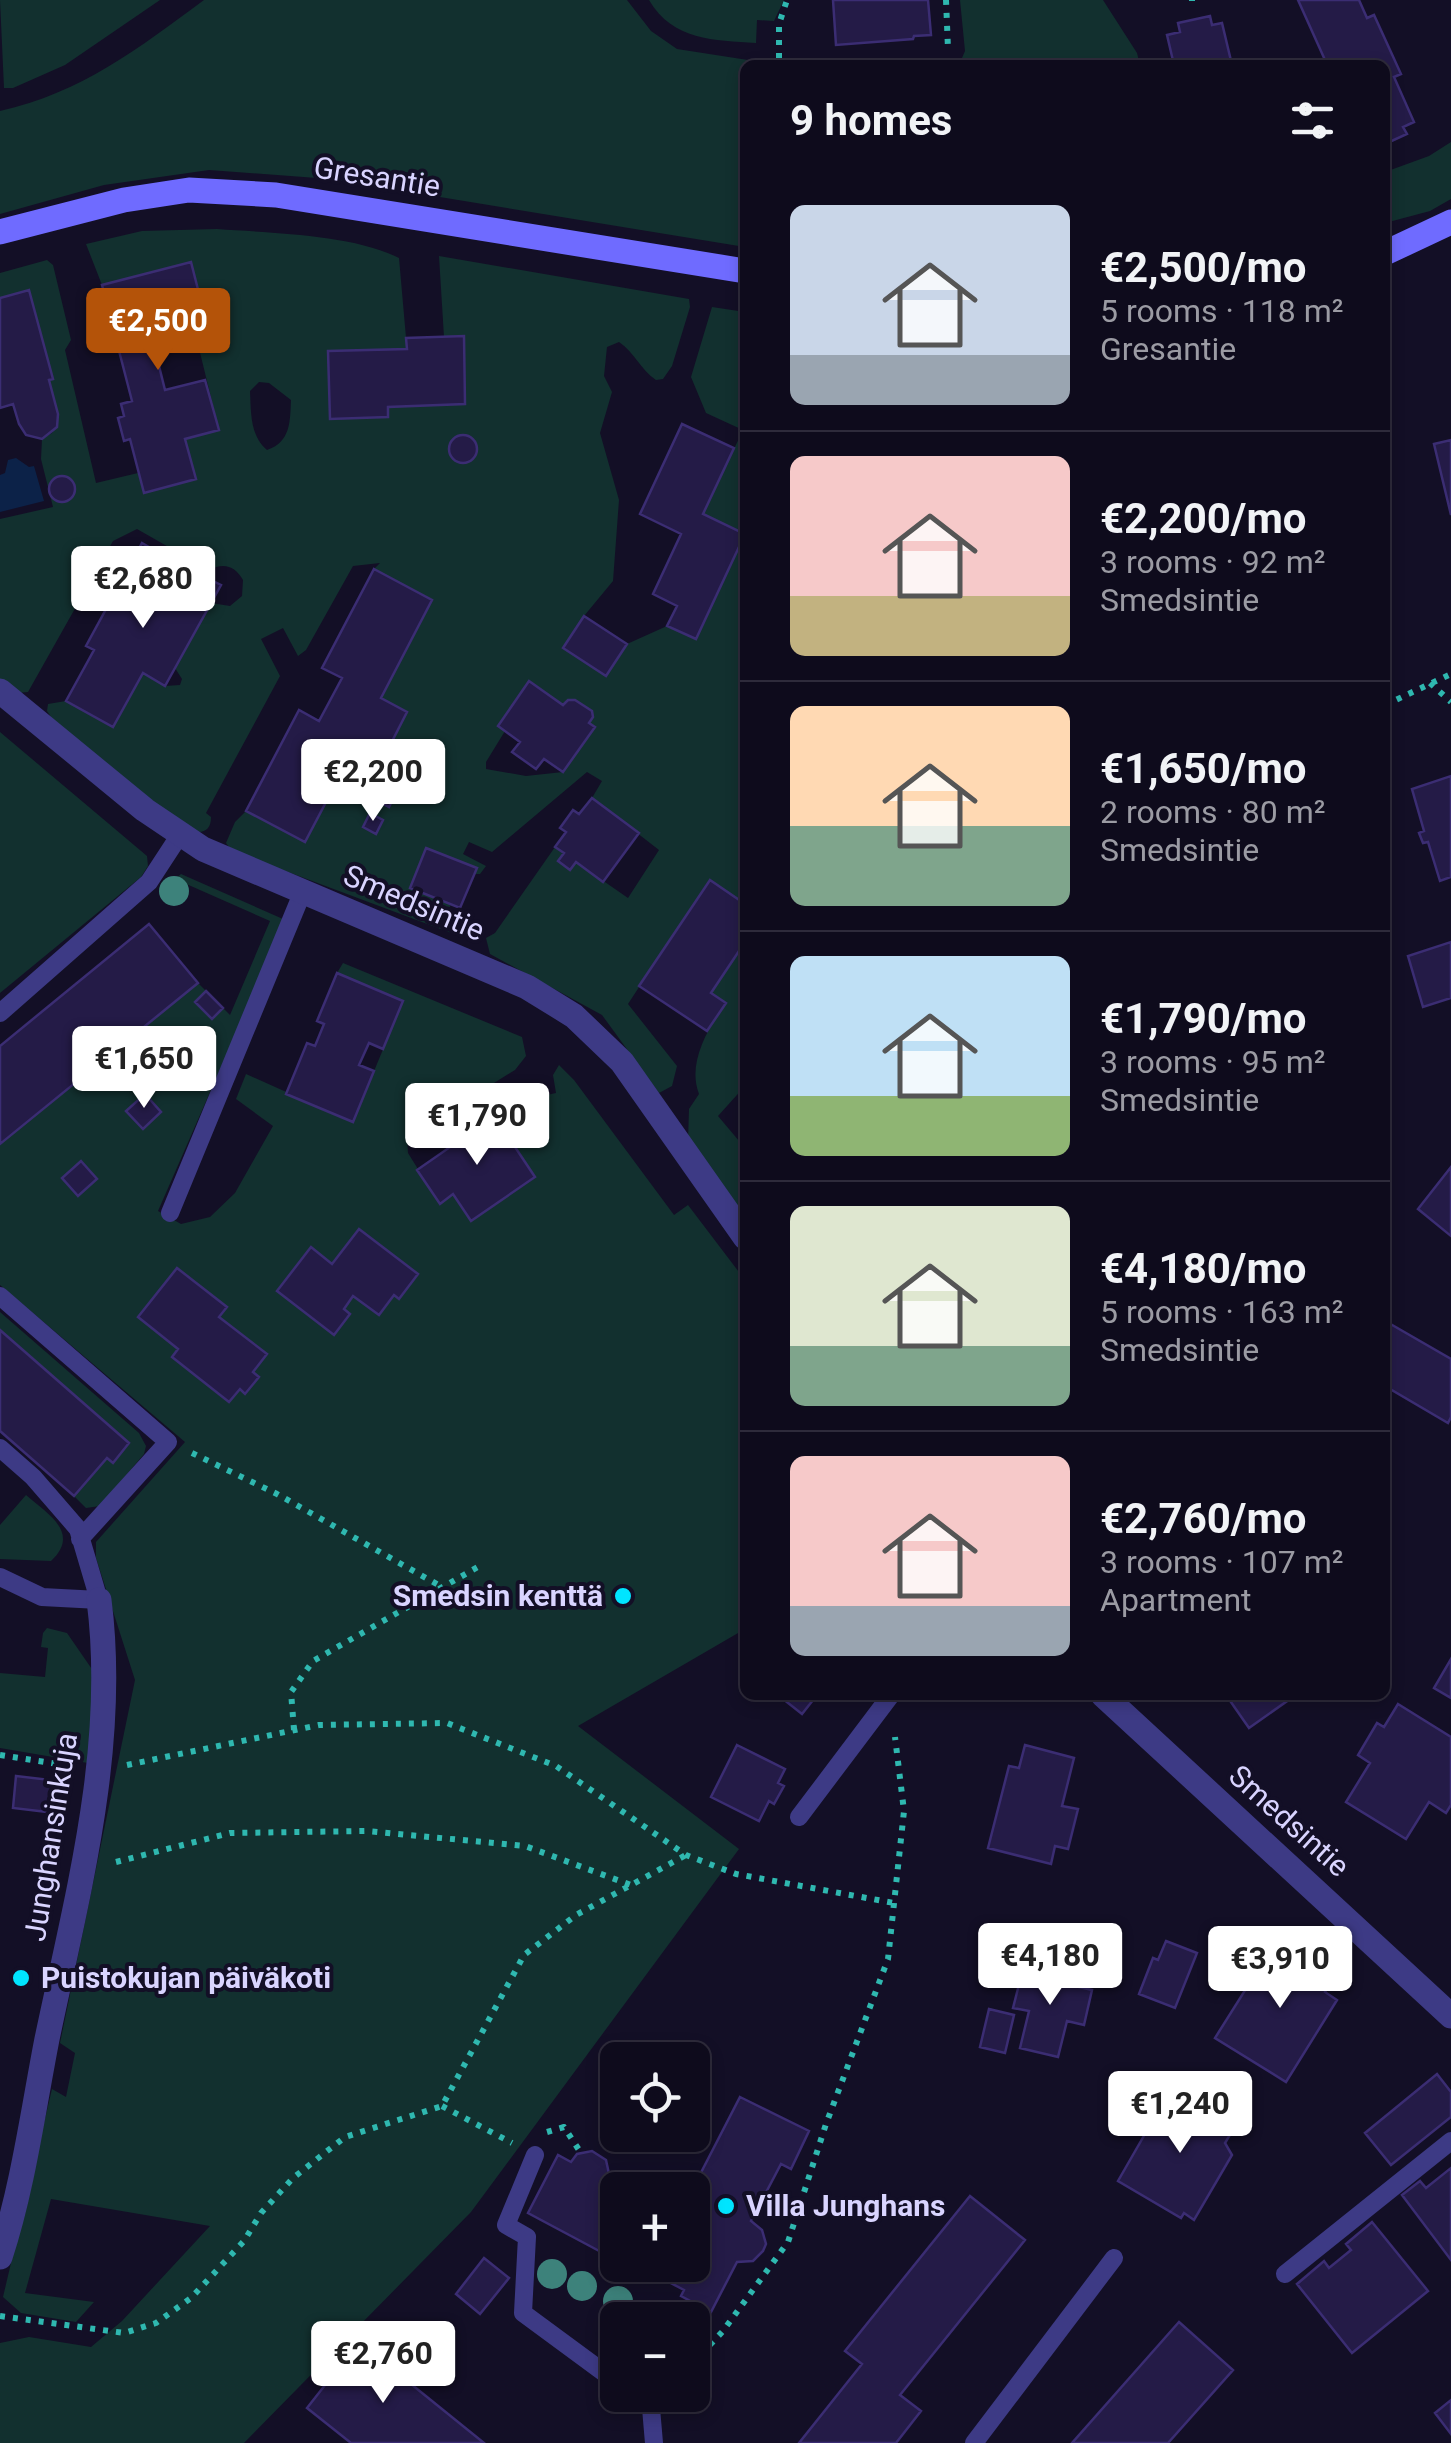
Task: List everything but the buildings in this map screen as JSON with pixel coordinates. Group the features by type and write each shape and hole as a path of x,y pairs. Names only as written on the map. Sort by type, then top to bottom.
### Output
{"main road":[{"name":"Gresantie","path":"0,232 124,200 189,190 276,194 740,270"},
{"path":"1390,251 1451,222"}],"street":[{"name":"Smedsintie","path":"0,690 144,810 203,848 527,987 574,1016 622,1062 740,1230"},
{"name":"Junghansinkuja","path":"0,2256 100,1771 105,1647 99,1600"},
{"name":"Smedsintie","path":"1109,1700 1444,2004"}],"lane":[{"path":"0,1013 148,882 181,834"},
{"path":"170,1212 303,891"},
{"path":"0,1296 168,1442 80,1539"},
{"path":"0,1448 33,1477 78,1529 99,1600 42,1597 0,1577"},
{"path":"799,1817 887,1700"},
{"path":"1286,2274 1451,2141"},
{"path":"535,2155 506,2226 527,2236 523,2313 600,2370"},
{"path":"974,2443 1114,2258"},
{"path":"652,2412 654,2443"}],"path":[{"path":"779,58 779,24 787,0"},
{"path":"946,0 948,50"},
{"path":"1390,703 1451,674"},
{"path":"1430,682 1451,702"},
{"path":"168,1442 277,1494 442,1587"},
{"path":"294,1730 290,1692 313,1661 483,1564"},
{"path":"710,2346 788,2242 826,2124 888,1959 904,1811 892,1700"},
{"path":"0,1754 100,1771 294,1730 374,1722 447,1723 556,1766 686,1855 736,1874 894,1903"},
{"path":"80,1872 230,1833 367,1832 525,1846 631,1885"},
{"path":"0,2316 124,2333 156,2323 204,2284 293,2178 345,2138 442,2106 524,1955 576,1915 686,1855"},
{"path":"442,2106 535,2155"},
{"path":"568,2131 582,2153"}],"green space":[{"path":"0,0 160,0 65,65 13,88 4,88"},
{"path":"204,0 627,0 651,31 677,49 748,60 740,60 740,246 330,179 209,170 104,185 0,214 0,111 57,93 132,51"},
{"path":"649,0 784,0 774,21 757,20 756,43 710,39 682,31 670,24"},
{"path":"960,0 1103,0 1139,60 961,60 965,51"},
{"path":"1451,142 1451,199 1430,211 1390,222 1390,170 1429,156"},
{"path":"217,229 310,236 358,244 399,258 407,349 331,419 387,417 388,407 465,404 464,337 444,337 439,256 689,299 672,366 663,379 650,376 619,342 607,347 604,376 612,392 600,433 619,500 613,581 563,648 606,676 627,644 667,626 696,639 740,546 740,901 709,880 628,1004 677,1066 672,1086 659,1093 602,1015 490,954 486,938 495,933 555,847 564,853 558,861 576,862 628,898 659,850 592,798 602,781 587,772 492,852 469,842 463,854 486,866 480,874 474,874 476,868 426,848 411,888 451,904 445,917 461,929 454,934 232,851 226,843 235,822 246,811 355,747 382,760 407,712 381,698 432,601 374,569 380,563 353,566 306,650 298,656 283,628 261,639 280,676 206,813 211,817 210,823 203,831 186,829 55,723 47,711 48,704 66,701 113,727 143,673 165,686 180,685 182,679 175,668 211,603 230,606 242,596 243,580 236,571 224,566 209,570 137,529 113,541 28,692 17,693 0,679 0,519 53,507 41,459 42,439 52,433 58,420 0,298 0,273 47,260 53,265 71,340 65,350 96,483 138,473 144,493 196,479 185,439 219,430 192,320 205,316 191,262 102,285 86,244 142,231","holes":["259,382 269,383 291,400 285,436 267,450 254,431 250,391","529,681 563,705 568,700 583,705 591,713 589,723 594,727 563,772 526,776 486,769 486,762 505,731 498,726"]},
{"path":"712,307 740,311 740,429 706,413 691,377"},
{"path":"740,436 740,532 703,514"},
{"path":"0,732 147,856 148,866 141,877 0,993"},
{"path":"181,874 283,919 284,923 158,1211 181,1224 210,1217 235,1193 273,1126 236,1099 246,1074 353,1122 403,1001 337,973 343,963 522,1037 526,1056 515,1070 407,1137 408,1153 439,1203 453,1194 472,1221 535,1178 495,1117 504,1104 556,1093 553,1075 559,1065 674,1215 688,1205 740,1273 740,1632 578,1726 739,1849 471,2212 244,2443 0,2443 0,2343 29,2337 91,2347 122,2321 210,2226 51,2199 25,2293 94,2302 76,2322 21,2313 3,2297 52,2089 66,2097 75,2053 60,2043 135,1680 96,1558 96,1542 185,1442 0,1285 0,1144 198,983 230,1015 270,921 175,879","holes":["177,1268 226,1306 219,1317 266,1354 253,1372 259,1377 246,1394 240,1389 229,1401 172,1357 178,1349 138,1317"]},
{"path":"740,950 740,1092 718,1116 740,1142 740,1212 688,1141 689,1109 699,1094 697,1058 725,1003 711,993"},
{"path":"0,1312 139,1433 146,1446 144,1454 100,1506 86,1508 74,1496 107,1458 113,1463 129,1443 0,1330"},
{"path":"26,1495 51,1517 62,1533 63,1542 51,1561 0,1559 0,1525"},
{"path":"47,1628 67,1633 96,1675 88,1763 0,1748 0,1673 45,1677 48,1648 41,1647"}],"water":[{"path":"16,458 34,466 44,501 0,512 0,475 5,473 8,460"}],"place":[{"name":"Smedsin kenttä","path":"623,1596"},
{"name":"Puistokujan päiväkoti","path":"21,1978"},
{"name":"Villa Junghans","path":"726,2206"}]}
